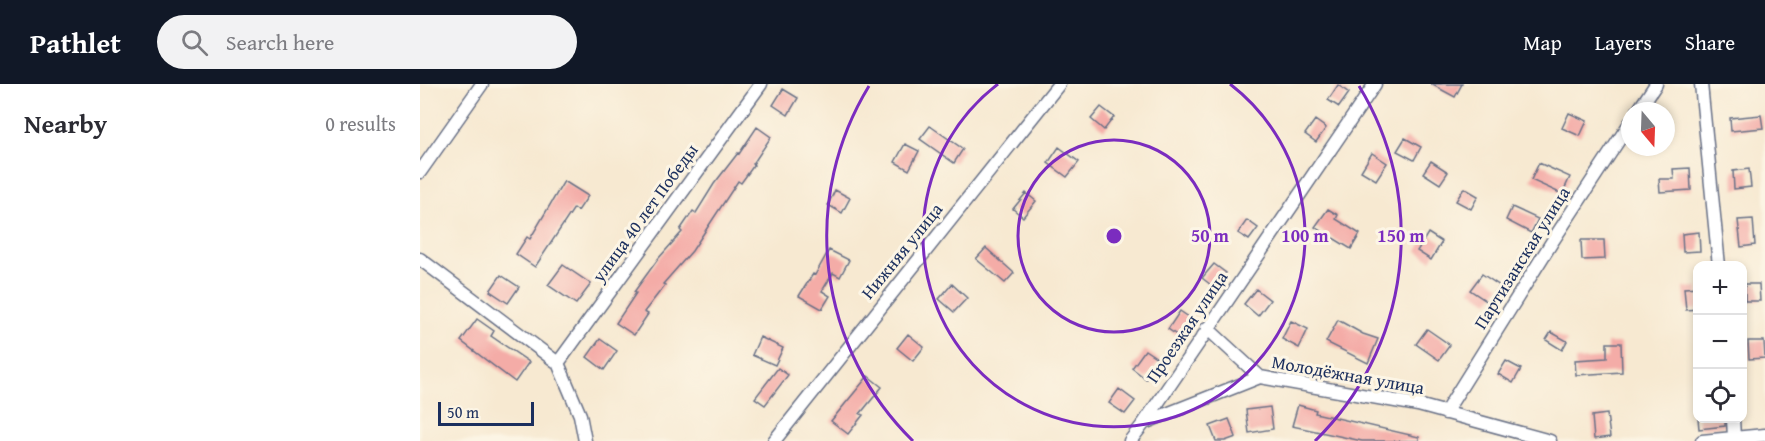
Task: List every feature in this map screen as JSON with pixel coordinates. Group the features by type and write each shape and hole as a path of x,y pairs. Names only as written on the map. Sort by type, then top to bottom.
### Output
{"street":[{"path":"420,172 482,84"},
{"name":"улица 40 лет Победы","path":"558,363 761,84"},
{"name":"Нижняя улица","path":"774,441 1059,84"},
{"name":"Проезжая улица","path":"1130,441 1375,84"},
{"path":"1644,102 1656,84"},
{"path":"1701,84 1719,261"},
{"name":"Партизанская улица","path":"1445,413 1621,137"},
{"path":"420,259 558,363 580,415 585,441"},
{"path":"1207,328 1260,377"},
{"name":"Молодёжная улица","path":"1144,423 1260,377 1418,405 1550,441"},
{"path":"1732,423 1734,438"},
{"path":"1702,441 1765,435"}],"building":[{"path":"1431,84 1462,84 1455,97"},
{"path":"1338,85 1349,93 1339,107 1328,100"},
{"path":"783,89 798,98 788,115 773,105"},
{"path":"1101,107 1114,117 1104,130 1091,119"},
{"path":"1569,113 1587,121 1580,136 1562,128"},
{"path":"1761,115 1763,128 1731,131 1730,118"},
{"path":"1315,120 1326,128 1316,142 1305,134"},
{"path":"930,126 963,149 954,163 920,139"},
{"path":"757,127 771,137 741,183 738,181 692,251 663,284 665,285 644,312 648,314 634,335 616,323 636,293 634,292 658,259 682,232 680,230 693,211 696,213 714,184 739,154"},
{"path":"1405,138 1421,147 1414,160 1397,151"},
{"path":"905,144 919,151 909,170 895,162"},
{"path":"1059,147 1079,162 1067,177 1048,163"},
{"path":"1372,153 1387,163 1376,180 1361,171"},
{"path":"1431,161 1448,172 1440,184 1423,173"},
{"path":"1539,163 1570,177 1562,194 1531,180"},
{"path":"1690,168 1691,190 1660,192 1659,179 1674,179 1673,169"},
{"path":"1749,169 1751,187 1734,189 1733,171"},
{"path":"564,181 588,196 578,211 574,208 535,267 516,254 527,237 530,239"},
{"path":"1464,188 1478,196 1471,209 1456,201"},
{"path":"835,190 850,198 842,213 828,205"},
{"path":"1026,193 1036,201 1023,217 1013,209"},
{"path":"1512,207 1538,219 1531,233 1506,220"},
{"path":"1328,209 1338,215 1336,219 1360,234 1351,249 1315,227"},
{"path":"1753,219 1755,245 1741,247 1738,220"},
{"path":"1247,220 1258,228 1249,240 1238,233"},
{"path":"1699,232 1700,251 1683,252 1682,234"},
{"path":"1428,233 1442,242 1431,260 1417,251"},
{"path":"1581,240 1604,240 1605,259 1582,260"},
{"path":"986,248 1014,273 1005,283 976,259"},
{"path":"829,250 849,260 840,277 833,273 822,291 830,296 822,309 799,296 813,274 815,275"},
{"path":"1214,264 1226,273 1215,288 1202,278"},
{"path":"563,265 591,284 576,304 548,285"},
{"path":"1482,274 1500,286 1488,302 1470,290"},
{"path":"501,275 519,287 508,303 490,291"},
{"path":"952,284 967,298 954,312 939,299"},
{"path":"1747,284 1759,284 1760,301 1747,301"},
{"path":"1693,287 1693,309 1686,310 1684,288"},
{"path":"1256,289 1270,300 1258,316 1244,304"},
{"path":"1180,311 1193,320 1181,338 1168,329"},
{"path":"477,319 494,331 491,336 529,362 515,382 461,341"},
{"path":"1338,320 1363,334 1378,339 1368,363 1326,342"},
{"path":"1291,321 1308,329 1299,348 1282,339"},
{"path":"1427,329 1450,345 1439,360 1416,344"},
{"path":"1551,332 1567,341 1562,350 1546,340"},
{"path":"908,334 924,347 913,361 897,348"},
{"path":"760,337 783,348 775,365 752,355"},
{"path":"600,339 617,351 604,370 587,357"},
{"path":"1748,341 1764,341 1765,358 1749,359"},
{"path":"1607,343 1621,343 1622,372 1576,375 1575,360 1607,358"},
{"path":"1145,350 1160,360 1146,379 1132,368"},
{"path":"1506,361 1521,369 1513,383 1498,374"},
{"path":"778,368 788,375 765,405 755,398"},
{"path":"868,376 882,387 860,414 863,415 848,434 831,421"},
{"path":"1119,389 1135,401 1125,414 1109,403"},
{"path":"1298,405 1316,410 1315,413 1419,437 1419,441 1362,441 1292,426"},
{"path":"1270,407 1273,429 1249,433 1246,410"},
{"path":"1607,414 1610,437 1594,439 1592,416"},
{"path":"1229,419 1236,437 1216,441 1210,426"},
{"path":"1698,423 1725,423 1725,426 1699,429"}]}
